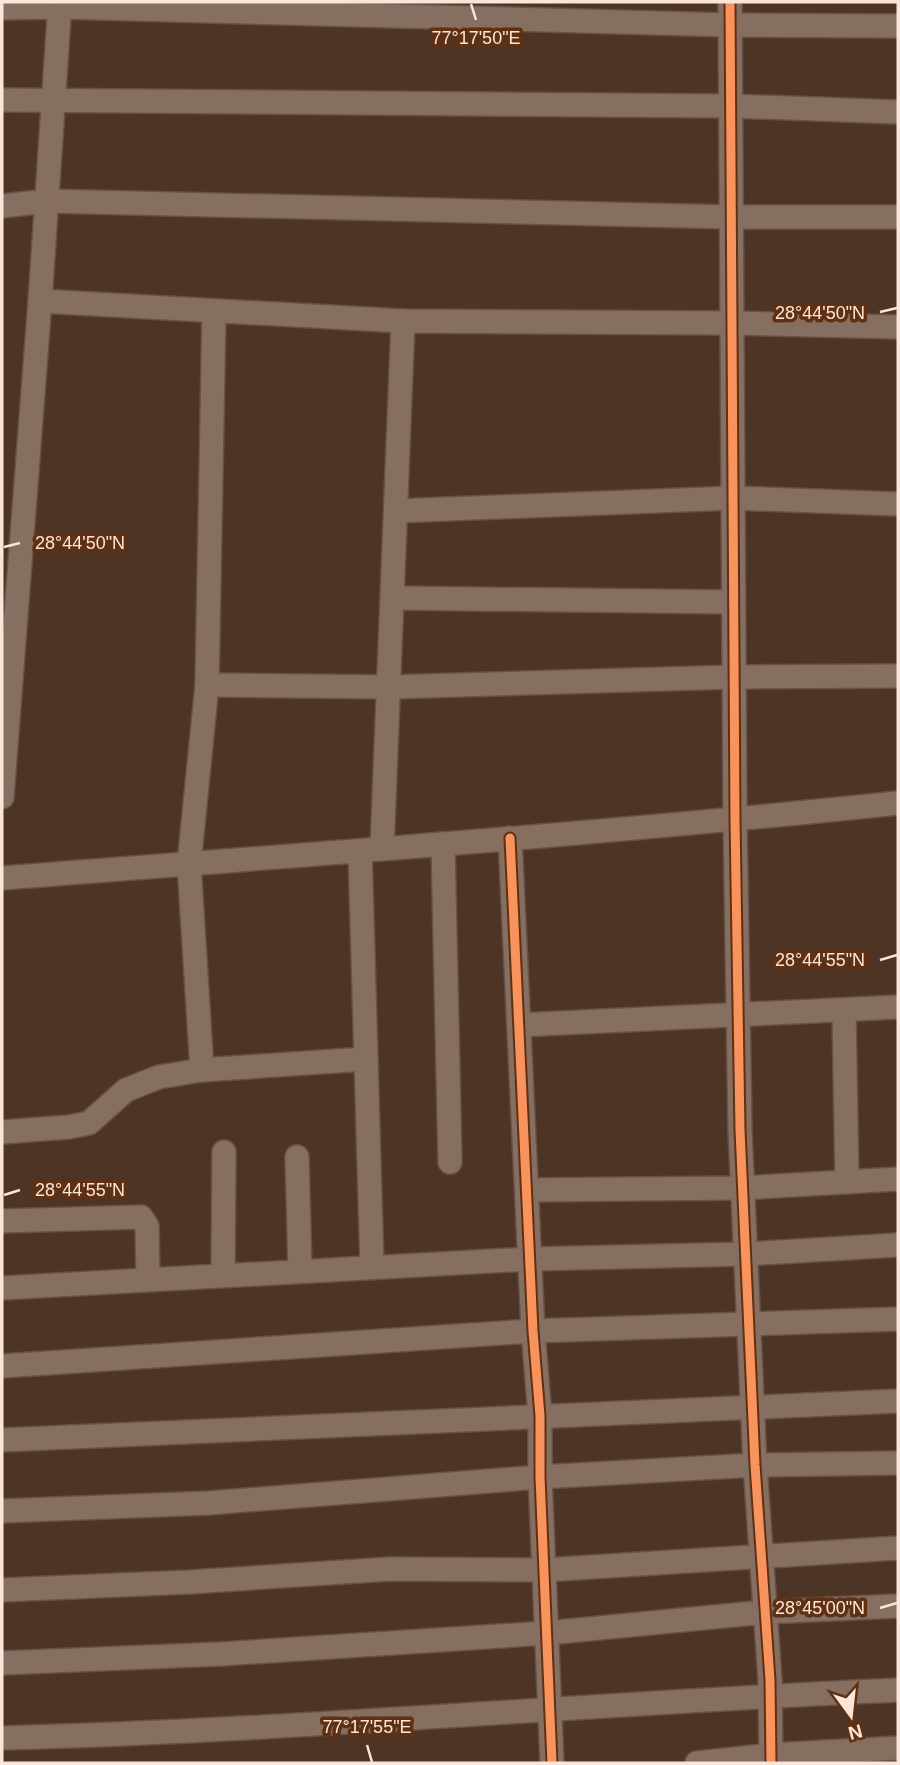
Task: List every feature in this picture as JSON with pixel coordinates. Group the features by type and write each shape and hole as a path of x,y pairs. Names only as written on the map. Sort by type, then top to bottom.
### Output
{"street":[{"path":"730,2 738,1014 755,1465 770,1696 771,1759"},
{"path":"2,797 60,4"},
{"path":"2,8 60,4 730,25 898,26"},
{"path":"2,100 731,106 898,112"},
{"path":"2,206 47,201 731,217 898,217"},
{"path":"40,301 403,321 898,327"},
{"path":"202,1070 189,864 206,685 214,312"},
{"path":"372,1267 366,1059 371,850 390,687 403,321"},
{"path":"396,512 733,498 898,504"},
{"path":"393,598 733,602"},
{"path":"206,685 390,687 734,677 898,676"},
{"path":"2,878 443,844 898,803"},
{"path":"510,838 533,1331 540,1416 540,1477 552,1763"},
{"path":"443,844 450,1162"},
{"path":"519,1025 898,1007"},
{"path":"844,1010 847,1182"},
{"path":"2,1132 89,1123 126,1090 159,1077 202,1070 366,1059"},
{"path":"223,1275 224,1152"},
{"path":"297,1157 300,1271"},
{"path":"527,1190 743,1188 898,1179"},
{"path":"2,1221 141,1217 148,1226 148,1279"},
{"path":"2,1288 530,1259 746,1254 898,1245"},
{"path":"2,1366 533,1331 898,1319"},
{"path":"2,1440 898,1401"},
{"path":"2,1511 209,1503 540,1477 755,1465 898,1463"},
{"path":"2,1590 390,1569 544,1570 898,1548"},
{"path":"2,1663 221,1654 547,1633 765,1612 898,1606"},
{"path":"2,1738 158,1734 551,1708 898,1690"},
{"path":"696,1763 898,1748"}],"cycle path":[{"path":"730,2 735,819 740,1130 755,1465 770,1680 771,1763"},
{"path":"510,838 533,1331 540,1416 540,1477 552,1763"}]}
